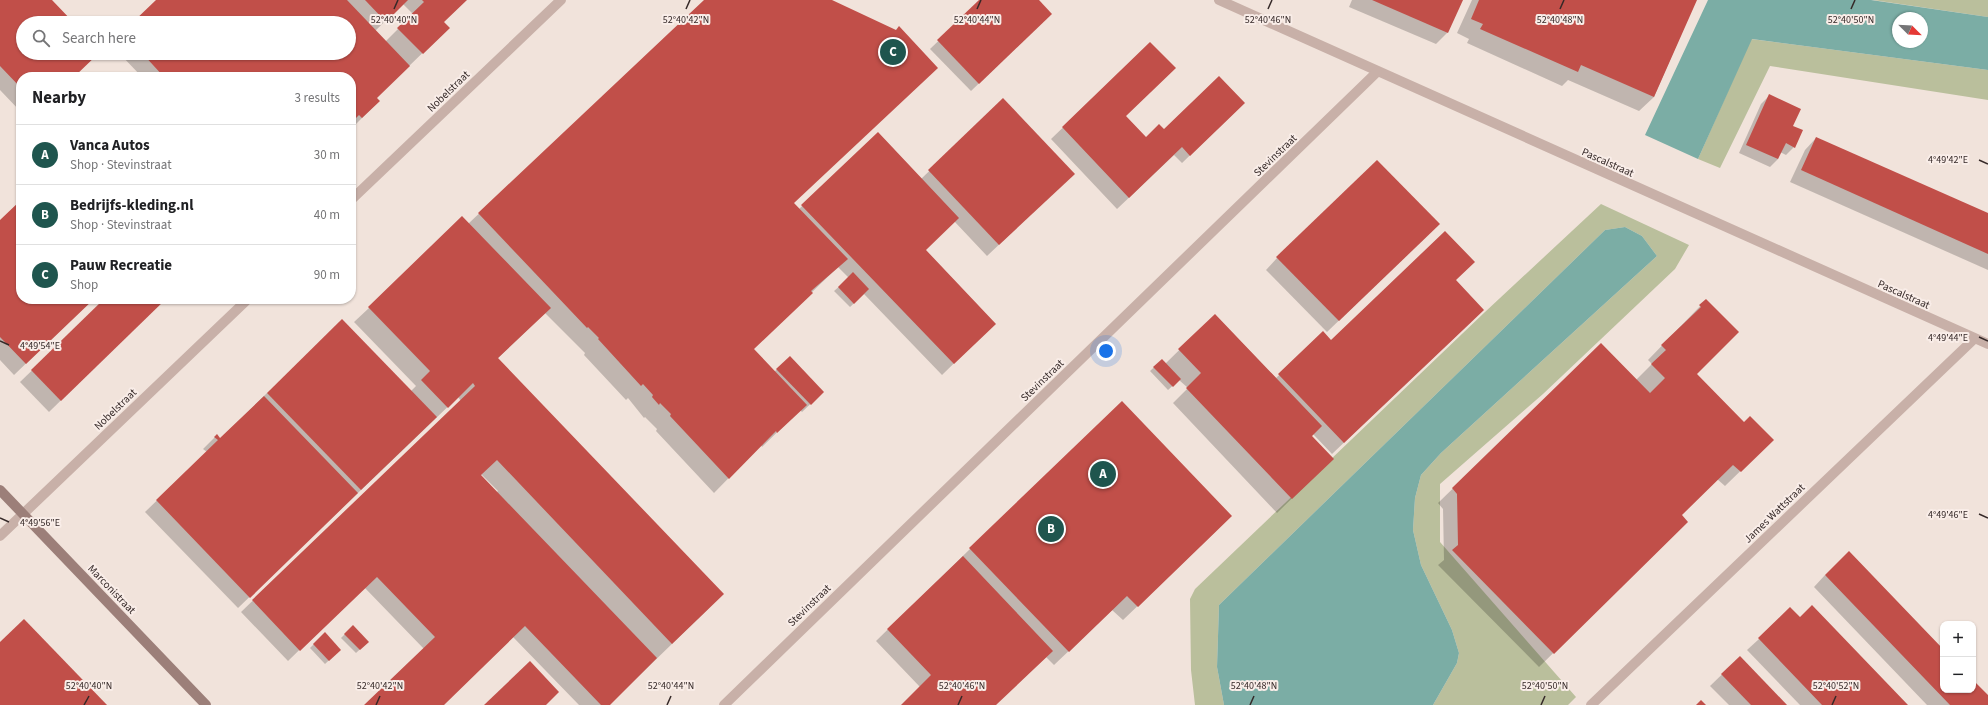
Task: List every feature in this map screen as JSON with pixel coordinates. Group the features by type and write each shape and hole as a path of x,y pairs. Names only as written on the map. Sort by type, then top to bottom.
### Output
{"street":[{"name":"Nobelstraat","path":"356,195 561,0"},
{"name":"Pascalstraat","path":"1219,0 1377,72 1988,344"},
{"name":"Stevinstraat","path":"724,705 1377,72"},
{"name":"Nobelstraat","path":"0,536 243,304"},
{"name":"James Wattstraat","path":"1591,705 1974,339"},
{"name":"Marconistraat","path":"0,490 206,705"}],"green space":[{"path":"1873,0 1988,0 1988,17"},
{"path":"1751,39 1988,70 1988,100 1770,66 1720,168 1698,159"},
{"path":"1601,204 1689,245 1675,269 1543,394 1440,484 1440,542 1576,697 1568,705 1433,705 1457,663 1459,653 1452,630 1421,565 1413,530 1415,498 1421,475 1441,453 1657,256 1642,236 1625,227 1605,230 1219,605 1217,667 1224,705 1195,705 1191,670 1190,599 1195,589 1485,312"}],"water":[{"path":"1708,0 1871,0 1988,17 1988,70 1752,39 1698,159 1645,135"},
{"path":"1625,227 1642,236 1657,256 1441,453 1421,475 1415,498 1413,530 1421,565 1452,630 1459,653 1457,663 1433,705 1224,705 1217,667 1219,605 1605,230"}],"building":[{"path":"0,0 52,0 67,16 16,16 16,60 92,60 79,72 16,72 16,83 0,66"},
{"path":"156,0 347,0 410,66 377,98 380,101 362,118 359,115 356,118 356,72 159,72 148,60 356,60 356,16 139,16"},
{"path":"365,0 408,0 386,22"},
{"path":"422,0 467,0 444,22 450,28 423,54 397,28 424,2"},
{"path":"704,0 832,0 896,30 899,26 938,68 794,203 848,259 811,291 813,293 754,349 807,405 777,433 776,431 729,479 670,416 671,414 660,403 659,405 652,397 653,395 643,384 641,386 598,339 599,338 588,327 587,328 478,213"},
{"path":"979,0 1039,0 1052,14 979,84 937,40"},
{"path":"1372,0 1463,0 1448,33"},
{"path":"1479,0 1697,0 1654,97 1581,65 1578,72 1480,29 1483,24 1471,19"},
{"path":"1150,42 1176,68 1126,116 1146,137 1159,124 1164,129 1219,76 1245,103 1190,156 1182,147 1129,198 1062,127"},
{"path":"1769,94 1801,109 1793,126 1803,130 1795,148 1786,143 1778,159 1746,145"},
{"path":"1003,98 1075,174 999,245 928,170"},
{"path":"878,132 959,218 926,250 996,324 954,364 801,205"},
{"path":"1816,137 1988,213 1988,254 1801,170"},
{"path":"1377,160 1440,224 1339,321 1276,257"},
{"path":"16,205 16,304 89,304 26,364 0,337 0,220"},
{"path":"462,216 551,308 498,358 724,594 672,644 497,460 481,475 657,658 610,705 601,705 525,626 444,705 364,705 435,637 377,577 300,651 252,600 475,386 473,383 448,408 421,380 430,371 368,307"},
{"path":"1445,231 1475,262 1456,280 1484,310 1344,443 1278,374 1323,331 1331,340"},
{"path":"853,272 869,289 854,304 838,287"},
{"path":"1706,299 1739,332 1697,374 1744,422 1750,416 1774,440 1741,472 1733,465 1682,515 1688,522 1554,654 1452,550 1458,545 1457,494 1452,488 1601,343 1650,393 1665,378 1651,364 1666,350 1661,345 1701,307 1699,305"},
{"path":"99,304 161,304 61,401 31,370"},
{"path":"1215,314 1322,426 1312,436 1334,459 1292,499 1186,388 1201,373 1178,349"},
{"path":"342,319 437,417 361,490 267,393"},
{"path":"790,356 824,392 811,405 776,369"},
{"path":"1162,359 1181,379 1173,387 1153,367"},
{"path":"264,396 358,493 250,598 156,500 218,440 214,437 217,434 220,438"},
{"path":"1122,401 1232,516 1138,607 1127,596 1069,652 969,548"},
{"path":"1849,551 1940,646 1940,693 1976,693 1976,683 1988,695 1988,705 1950,705 1825,575"},
{"path":"963,556 1053,651 996,705 901,705 931,675 887,629"},
{"path":"1812,605 1908,705 1822,705 1758,638 1790,607 1800,617"},
{"path":"24,619 107,705 0,705 0,642"},
{"path":"353,625 369,642 360,650 344,634"},
{"path":"325,632 341,650 329,661 313,644"},
{"path":"1740,656 1787,705 1751,705 1721,674"},
{"path":"530,661 559,692 546,705 484,705"},
{"path":"1701,700 1706,705 1696,705"}],"place":[{"name":"Pauw Recreatie","path":"893,52"},
{"name":"Vanca Autos","path":"1103,474"},
{"name":"Bedrijfs-kleding.nl","path":"1051,529"}]}
